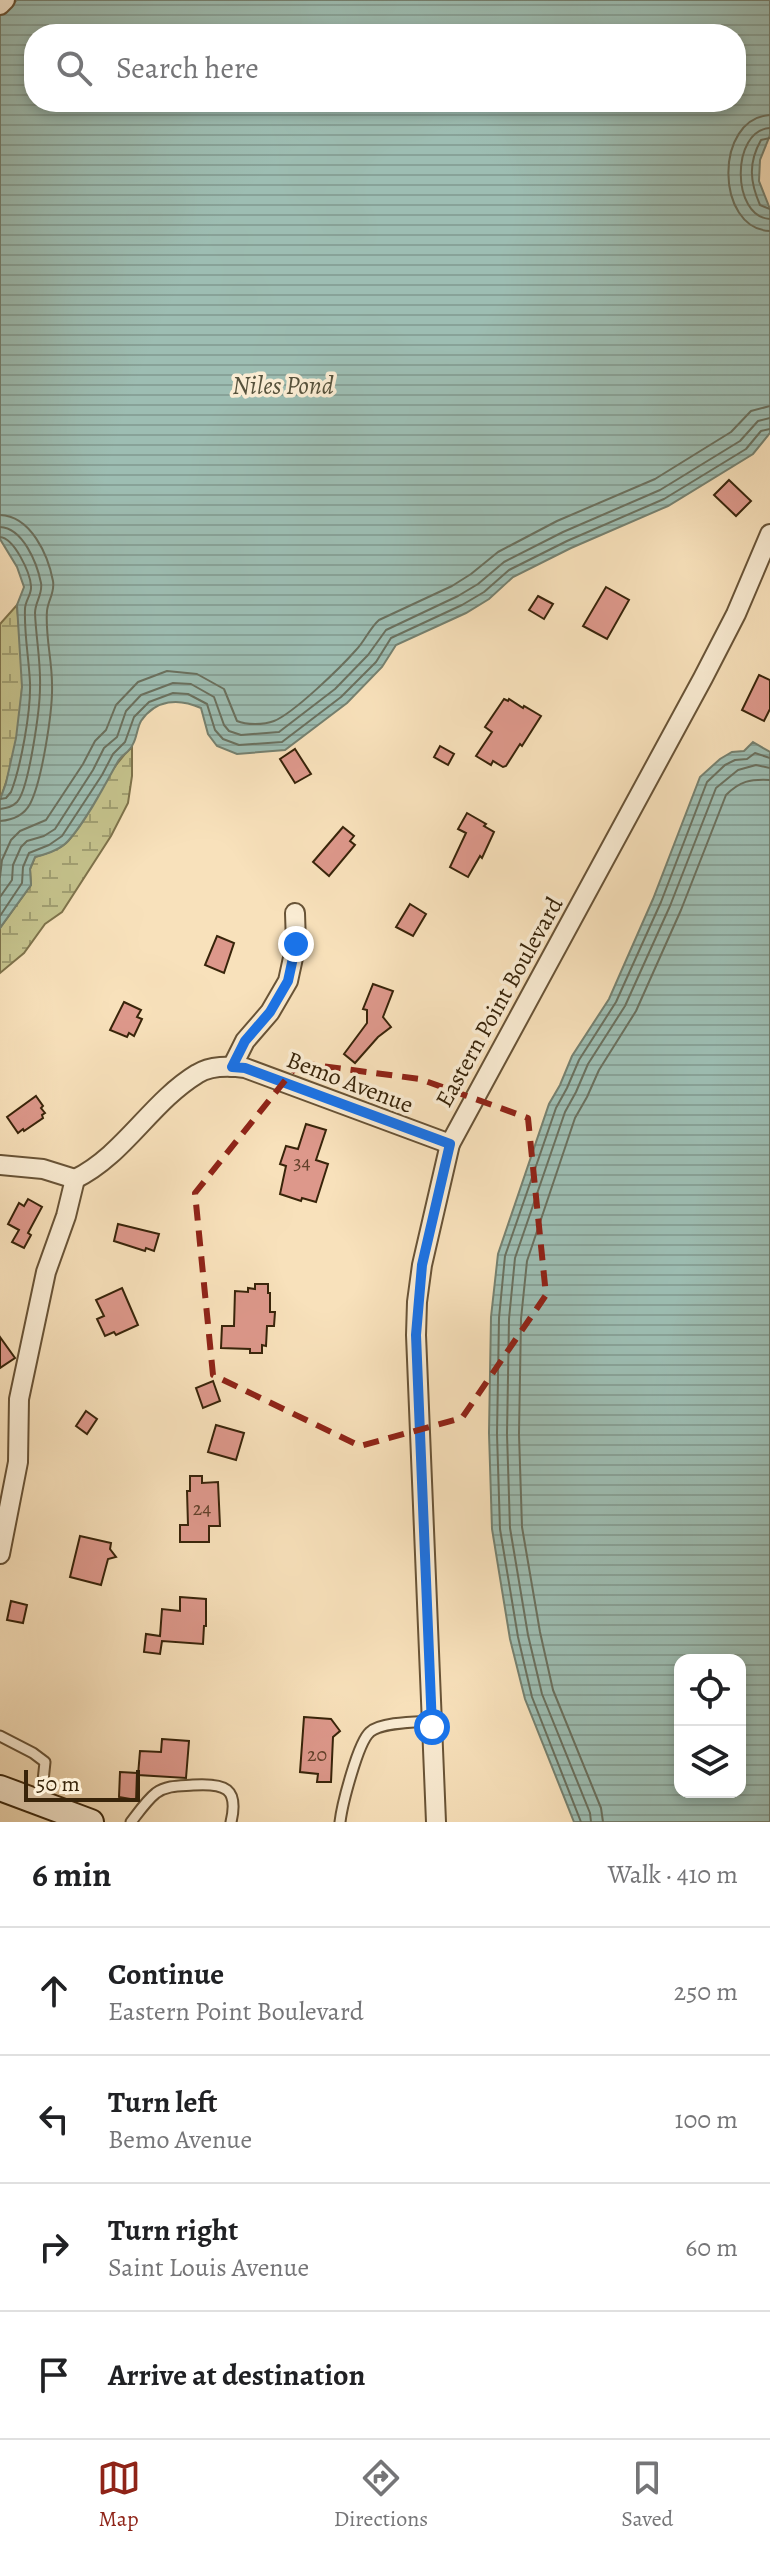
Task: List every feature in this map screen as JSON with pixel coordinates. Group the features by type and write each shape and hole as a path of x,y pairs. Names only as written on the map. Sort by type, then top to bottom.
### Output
{"main road":[{"path":"0,1788 91,1822"}],"street":[{"path":"0,5 5,0"},
{"name":"Eastern Point Boulevard","path":"436,1822 416,1335 422,1265 450,1144 703,678 736,614 770,534"},
{"path":"0,1554 18,1462 19,1399 46,1272 66,1216 75,1179 108,1157 147,1117 198,1073 222,1066 232,1067 245,1041 270,1012 288,981 296,944 295,913"},
{"name":"Bemo Avenue","path":"232,1067 245,1068 450,1144"},
{"path":"0,1165 43,1169 75,1179"}],"lane":[{"path":"340,1822 362,1744 370,1732 388,1725 432,1721"},
{"path":"0,1736 45,1762 40,1803"},
{"path":"131,1822 156,1793 168,1787 208,1784 227,1788 232,1795 235,1805 231,1822"}],"highlighted area":[{"path":"299,1063 420,1079 528,1118 546,1295 462,1418 360,1446 213,1375 195,1193"}],"green space":[{"path":"17,605 22,667 21,702 12,759 0,800 0,624"},
{"path":"132,747 128,803 111,836 62,912 45,924 24,953 0,973 0,928 31,885 30,869 35,857 57,849 69,840 114,768"}],"water":[{"name":"Niles Pond","path":"17,0 770,0 770,135 760,160 759,181 770,209 770,433 753,454 668,506 513,577 489,599 466,613 396,645 382,667 347,703 285,750 237,754 217,746 208,734 201,708 168,702 154,708 141,721 132,747 119,760 68,841 49,853 35,857 30,869 31,885 0,928 0,800 16,738 22,687 17,605 24,587 17,567 0,539 0,14"},
{"path":"753,742 770,752 770,1822 574,1822 525,1699 510,1639 492,1529 489,1433 491,1317 498,1254 549,1104 572,1056 609,999 653,899 700,777 732,752 744,751"}],"building":[{"path":"729,480 751,501 736,516 714,495"},
{"path":"606,587 629,600 607,639 583,626"},
{"path":"538,596 553,604 544,619 529,610"},
{"path":"759,675 770,680 770,709 764,721 742,710"},
{"path":"504,699 541,716 522,746 520,744 503,767 493,761 491,765 476,756 492,732 485,727"},
{"path":"440,746 454,754 448,765 434,757"},
{"path":"295,749 311,774 295,783 280,759"},
{"path":"467,813 494,832 482,858 480,856 468,877 450,867 466,833 458,829"},
{"path":"343,827 354,836 350,841 355,845 329,876 313,862"},
{"path":"410,904 426,914 413,936 396,927"},
{"path":"217,936 234,943 224,973 205,965"},
{"path":"373,984 393,991 383,1017 391,1027 355,1063 344,1054 367,1023 367,1010 363,1009"},
{"path":"124,1002 141,1010 137,1017 142,1019 134,1036 129,1033 127,1037 110,1030"},
{"path":"36,1096 43,1106 43,1118 18,1133 7,1117"},
{"path":"306,1124 326,1130 316,1160 328,1164 316,1202 280,1194 286,1166 280,1164 286,1146 298,1149"},
{"path":"28,1199 42,1207 24,1248 12,1242 19,1230 8,1224 19,1203 24,1206"},
{"path":"118,1224 159,1234 154,1251 114,1241"},
{"path":"255,1284 268,1284 270,1312 275,1312 274,1326 267,1326 266,1346 262,1345 262,1353 250,1353 250,1349 221,1348 222,1326 234,1326 235,1291 248,1292 248,1288 255,1289"},
{"path":"122,1288 138,1325 116,1335 114,1332 105,1336 97,1319 104,1316 96,1300"},
{"path":"0,1337 15,1358 0,1368"},
{"path":"213,1381 220,1401 203,1408 196,1388"},
{"path":"86,1411 97,1419 87,1434 76,1426"},
{"path":"216,1425 244,1433 236,1460 208,1452"},
{"path":"190,1476 202,1476 202,1483 218,1482 220,1526 209,1526 209,1542 180,1542 180,1525 188,1525"},
{"path":"80,1536 111,1543 110,1549 116,1557 108,1559 101,1585 70,1577"},
{"path":"180,1597 206,1599 203,1644 162,1641 160,1654 144,1652 146,1634 160,1636 162,1609 180,1611"},
{"path":"11,1601 27,1605 23,1623 7,1620"},
{"path":"304,1717 331,1719 340,1731 333,1737 331,1782 317,1782 318,1774 300,1772"},
{"path":"162,1739 189,1741 186,1778 138,1775 140,1751 161,1752"},
{"path":"120,1772 137,1773 136,1800 119,1797"}],"route":[{"path":"296,944 293,965 282,993 245,1041 232,1067 245,1068 450,1144 422,1265 417,1302 417,1380 432,1727"}]}
